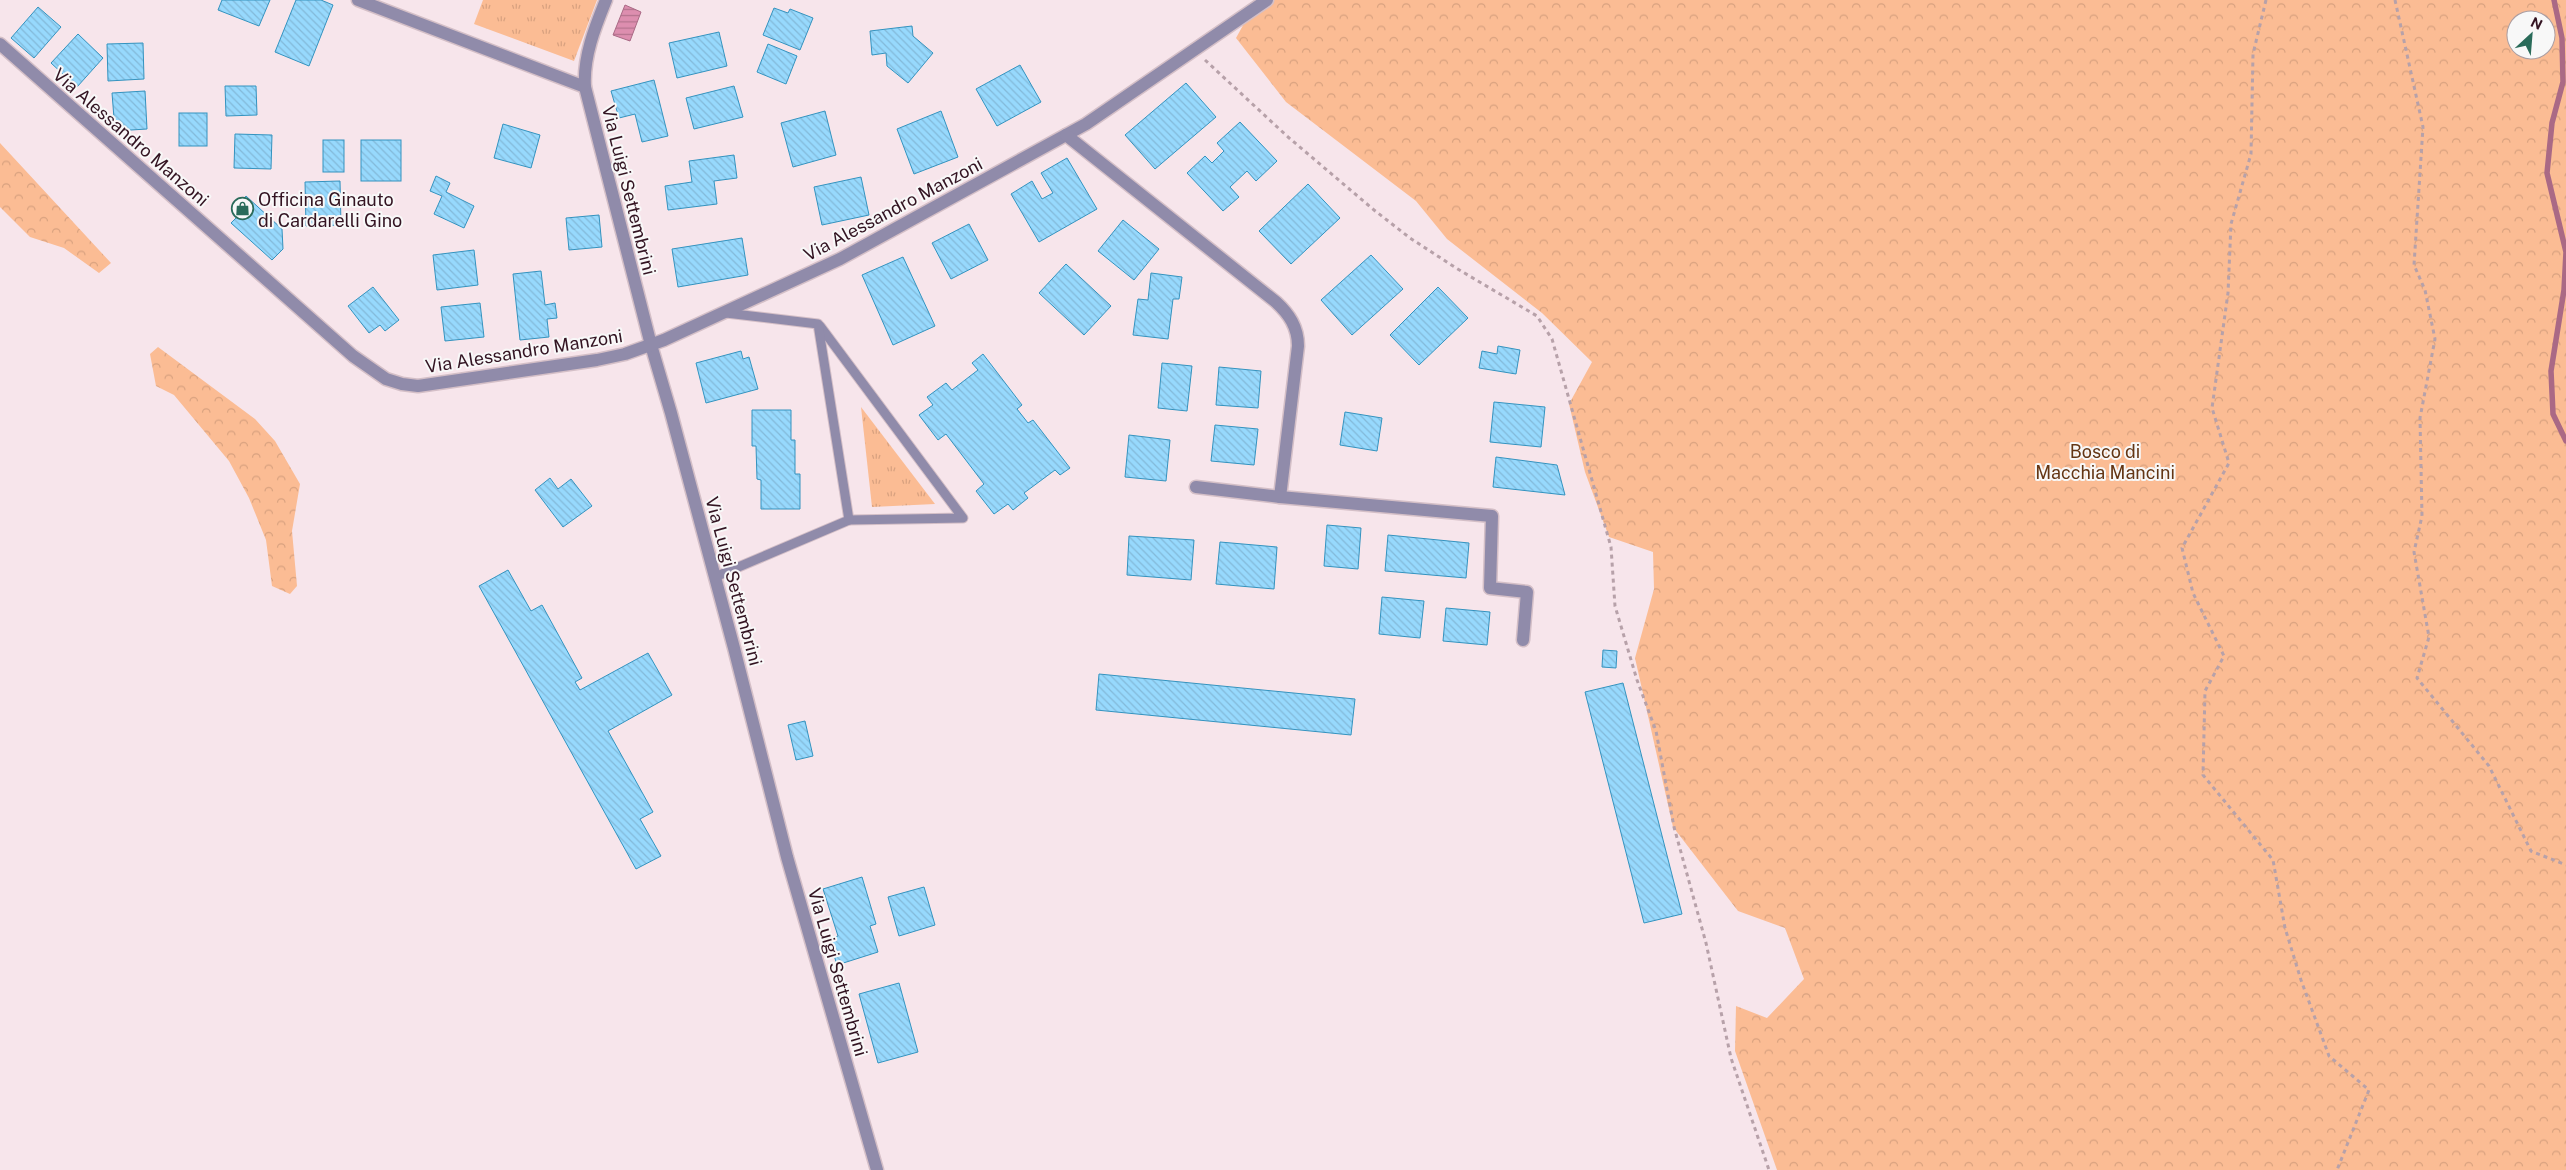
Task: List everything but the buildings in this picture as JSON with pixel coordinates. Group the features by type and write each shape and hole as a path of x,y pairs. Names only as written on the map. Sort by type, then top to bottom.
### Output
{"street":[{"path":"358,0 585,87"},
{"name":"Via Luigi Settembrini","path":"606,0 584,68 585,87 651,345 715,577 787,857 877,1170"},
{"name":"Via Alessandro Manzoni","path":"0,44 353,356 386,378 410,385 451,383 597,360 651,345 726,313 840,259 1066,135 1195,51 1267,0"},
{"path":"1066,135 1276,302 1292,322 1297,333 1298,346 1280,498"},
{"path":"1196,488 1280,498 1492,516 1490,588 1527,592 1523,640"}],"lane":[{"path":"715,577 849,520 963,518 818,324 726,313"},
{"path":"818,324 849,520"}],"path":[{"path":"2266,0 2254,54 2251,154 2231,224 2228,293 2212,408 2229,463 2182,548 2193,593 2224,656 2205,691 2203,775 2273,860 2285,928 2301,980 2329,1056 2369,1090 2337,1170"},
{"path":"2395,0 2423,127 2414,265 2426,290 2435,339 2420,418 2422,516 2414,552 2428,637 2417,678 2489,766 2531,851 2566,866"},
{"path":"1195,51 1288,137 1374,210 1410,238 1456,268 1537,316 1552,338 1611,547 1616,606 1637,680 1656,731 1674,827 1706,943 1731,1058 1769,1170"}],"green space":[{"path":"483,0 597,0 574,61 474,24"},
{"name":"Bosco di Macchia Mancini","path":"1257,0 2566,0 2566,1170 1777,1170 1735,1051 1736,1006 1767,1018 1804,979 1785,928 1738,911 1673,827 1635,658 1654,589 1653,552 1609,537 1585,472 1569,404 1592,362 1542,313 1447,239 1416,201 1286,102 1236,38"},
{"path":"0,143 111,263 99,273 64,248 30,237 0,207"},
{"path":"158,347 255,419 275,441 300,484 292,531 297,586 290,594 272,586 266,540 249,498 229,461 174,395 156,386 150,354"},
{"path":"861,407 935,504 872,507"}],"shaded area":[{"path":"625,5 641,12 630,41 613,35"}],"waterway":[{"path":"2554,0 2562,38 2563,82 2552,123 2547,173 2566,252 2564,290 2551,371 2553,414 2566,441"}],"place":[{"name":"Officina Ginauto di Cardarelli Gino","path":"242,209"}]}
